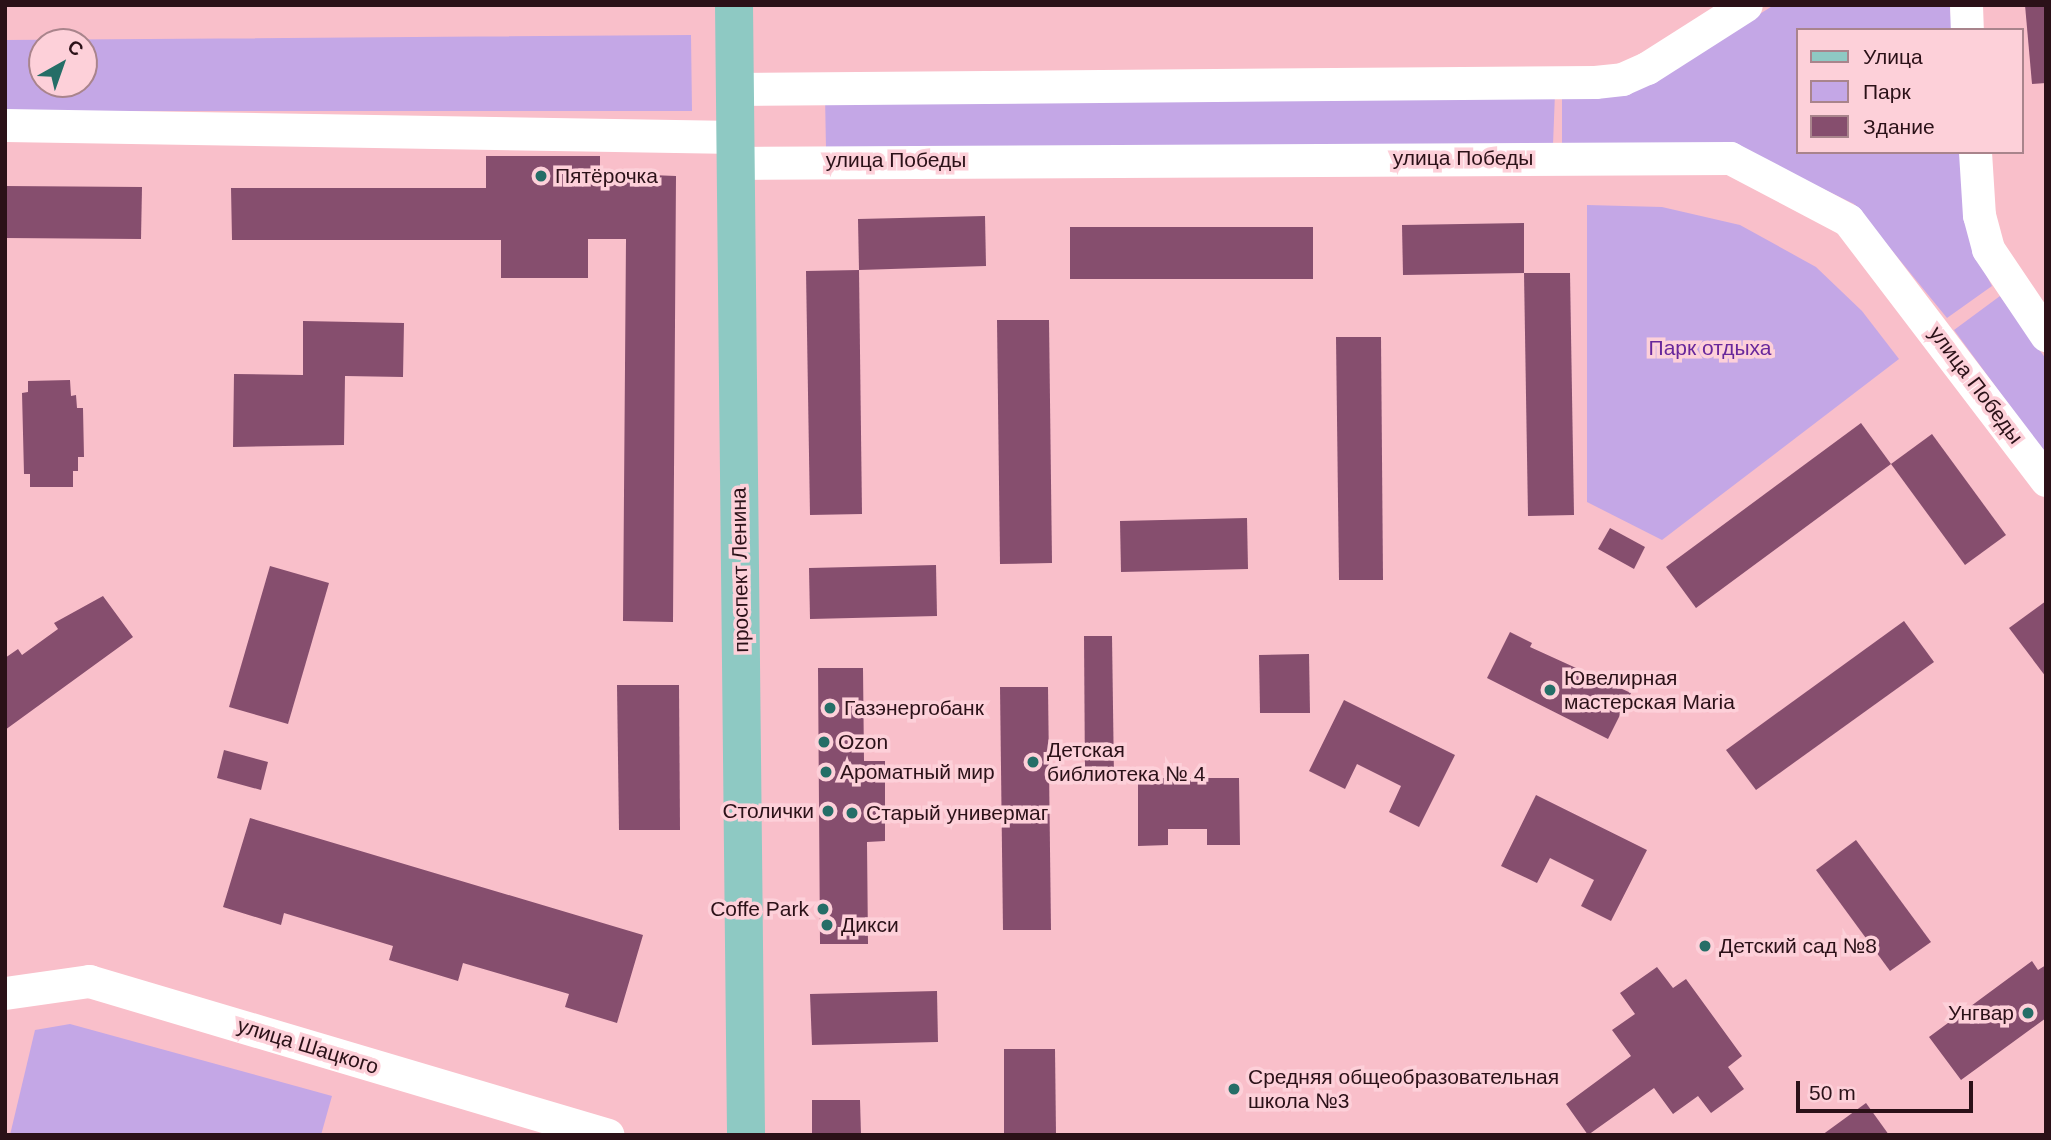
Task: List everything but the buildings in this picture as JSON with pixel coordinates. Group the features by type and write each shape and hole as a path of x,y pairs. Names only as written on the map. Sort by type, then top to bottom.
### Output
{"main road":[{"name":"проспект Ленина","path":"734,5 746,1135"}],"street":[{"path":"735,89 1595,82 1622,79 1647,68 1746,5"},
{"path":"1966,5 1967,28"},
{"name":"улица Победы","path":"5,125 736,150 1730,159 1848,220 2046,480"},
{"path":"1975,154 1979,215 1988,249 2046,335"},
{"name":"улица Шацкого","path":"5,993 89,981 608,1135"}],"green space":[{"path":"1774,5 1950,5 1952,28 1796,28 1796,154 1963,154 1972,248 1992,286 1947,318 1854,204 1742,149 1562,150 1562,95 1645,86"},
{"path":"691,35 692,111 5,111 5,40 28,40 28,98 98,98 98,39"},
{"path":"1555,93 1553,145 826,149 825,95"},
{"name":"Парк отдыха","path":"1587,205 1662,207 1740,225 1816,267 1862,311 1899,359 1662,540 1587,502"},
{"path":"2000,296 2046,359 2046,455 1954,330"},
{"path":"70,1024 332,1096 321,1135 10,1135 35,1030"}],"place":[{"name":"Пятёрочка","path":"541,176"},
{"name":"Ювелирная мастерская Maria","path":"1550,690"},
{"name":"Газэнергобанк","path":"830,708"},
{"name":"Ozon","path":"824,742"},
{"name":"Детская библиотека № 4","path":"1033,762"},
{"name":"Ароматный мир","path":"826,772"},
{"name":"Столички","path":"828,811"},
{"name":"Старый универмаг","path":"852,813"},
{"name":"Coffe Park","path":"823,909"},
{"name":"Дикси","path":"827,925"},
{"name":"Детский сад №8","path":"1705,946"},
{"name":"Унгвар","path":"2028,1013"},
{"name":"Средняя общеобразовательная школа №3","path":"1234,1089"}]}
